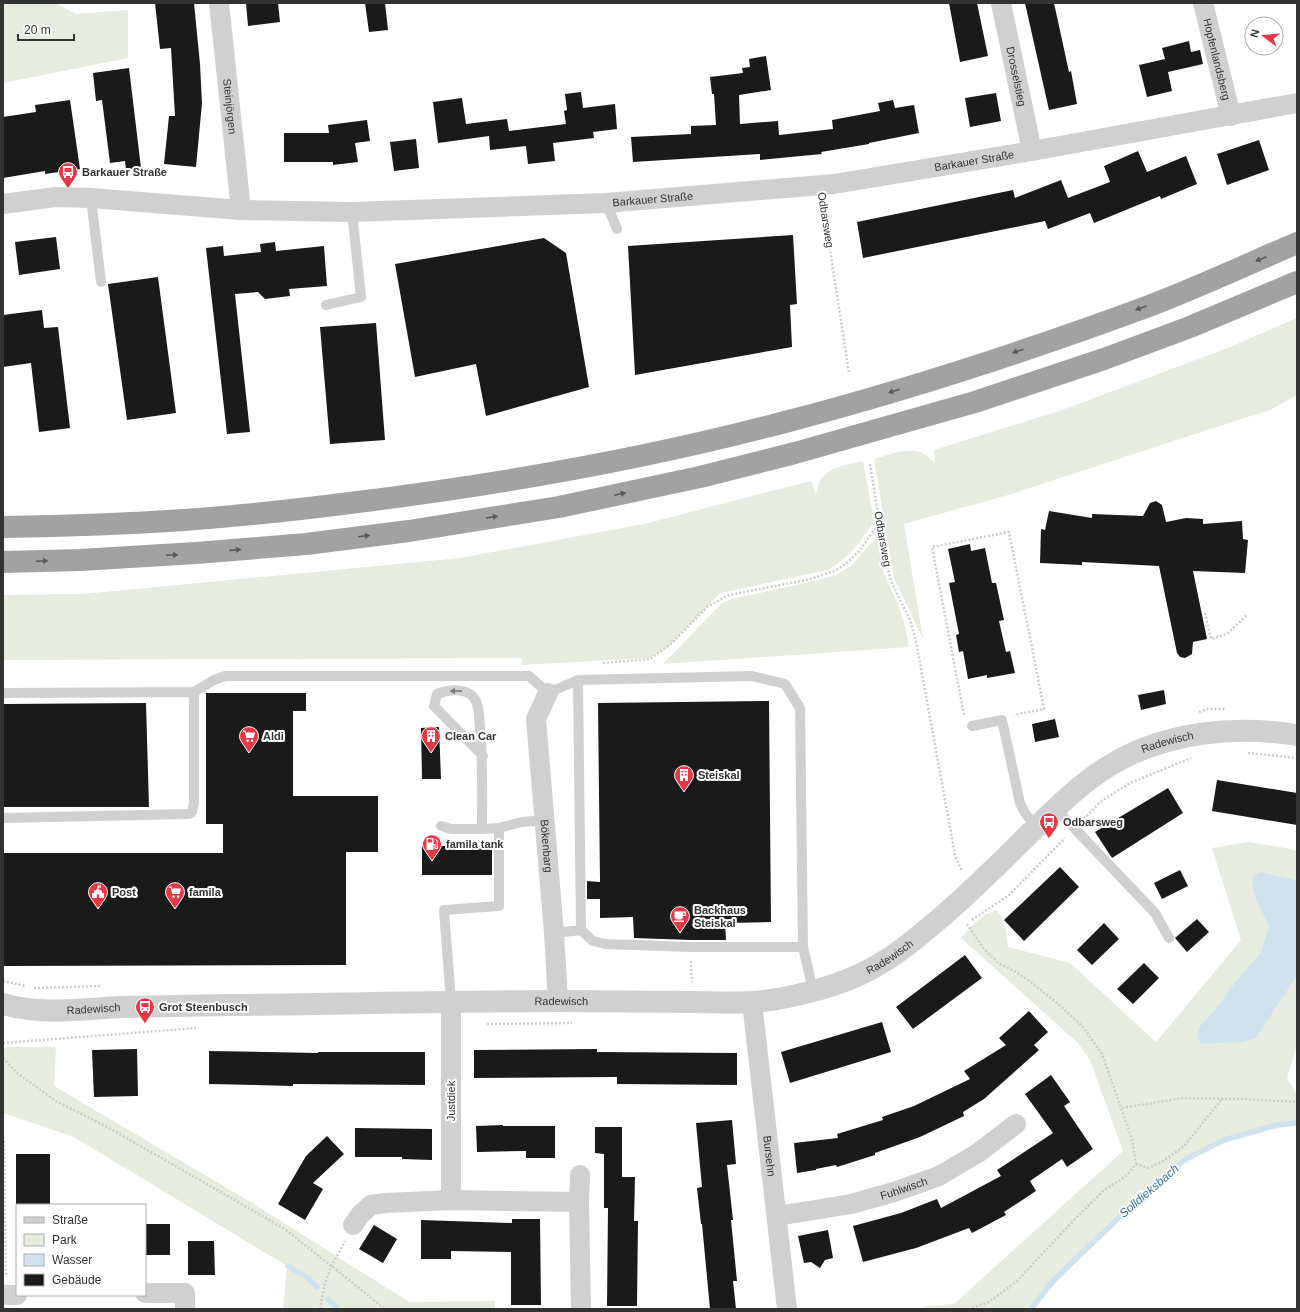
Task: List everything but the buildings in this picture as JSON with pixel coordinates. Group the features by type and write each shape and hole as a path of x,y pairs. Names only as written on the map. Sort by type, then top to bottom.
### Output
{"highway":[{"path":"3,527 79,526 186,520 294,510 417,495 569,471 685,446 783,423 965,369 1153,304 1297,243"},
{"path":"3,562 80,560 196,553 314,543 409,531 552,508 700,477 795,453 975,402 1190,327 1297,282"}],"street":[{"name":"Steinjörgen","path":"219,3 241,210"},
{"name":"Drosselstieg","path":"1000,3 1032,151"},
{"name":"Hopfenlandsberg","path":"1202,3 1231,116"},
{"name":"Barkauer Straße","path":"3,204 56,197 91,198 241,210 352,212 606,203 820,186 1032,151 1297,103"},
{"name":"Bökenbarg","path":"548,693 536,719 554,933 558,1001"},
{"name":"Radewisch","path":"3,1004 50,1011 168,1006 558,1001 752,1002 777,999 839,982 860,974 885,961 912,942 976,887 1055,808 1076,790 1122,758 1143,749 1181,737 1231,731 1273,732 1297,735"},
{"name":"Justdiek","path":"451,1002 451,1200"},
{"name":"Bursehn","path":"752,1002 787,1309"},
{"name":"Fuhlwisch","path":"777,1216 851,1204 894,1192 939,1176 978,1153 1016,1124"},
{"path":"580,1175 579,1202 581,1309"},
{"path":"353,1225 361,1214 371,1206 386,1203 451,1200 579,1202"},
{"path":"146,1293 185,1293 185,1309"}],"lane":[{"path":"91,198 101,282"},
{"path":"606,203 617,229"},
{"path":"326,305 361,297 352,212"},
{"path":"3,692 194,692 208,683 225,676 529,676 548,693 578,680 752,676 785,684 800,708 803,947 813,990"},
{"path":"578,680 581,930 593,942 605,944 691,947 803,947"},
{"path":"482,829 483,756 478,710 474,698 464,691 445,691 437,694 434,706 483,756"},
{"path":"3,818 188,814 192,812 194,802 194,692"},
{"path":"972,726 1002,720 1020,803 1024,813 1036,827"},
{"path":"1055,808 1155,913 1169,938"},
{"path":"442,826 451,829 482,829 499,828 522,822 545,820"},
{"path":"451,1002 444,910 499,906 499,828"},
{"path":"554,933 581,930"}],"path":[{"name":"Odbarsweg","path":"820,186 849,373"},
{"name":"Odbarsweg","path":"870,464 886,564 892,582 910,620 916,641 955,855 961,871 976,887"},
{"path":"578,680 593,664 650,659 672,643 707,607 729,595 811,579 834,571 846,564 860,550 880,522"},
{"path":"972,726 966,724 932,548 1010,532 1044,709 1015,715 1002,720"},
{"path":"1205,613 1211,639 1228,634 1247,616"},
{"path":"1193,714 1208,709 1232,709"},
{"path":"956,876 967,865"},
{"path":"966,924 984,949 998,963 1031,982 1083,1027 1102,1054 1132,1139 1136,1164 1126,1176 1104,1190 1016,1282 989,1302 969,1309"},
{"path":"691,947 692,985"},
{"path":"3,981 31,988 104,986"},
{"path":"3,1058 18,1073 56,1101 117,1133 285,1230 385,1309"},
{"path":"1122,1108 1183,1098 1223,1098 1297,1102"},
{"path":"1136,1164 1148,1168 1162,1162 1184,1146 1223,1098"},
{"path":"3,1137 9,1295"},
{"path":"320,1309 325,1283 331,1267 353,1225"}],"green space":[{"path":"3,3 55,3 76,14 128,10 128,58 3,83"},
{"path":"1297,318 1297,395 1268,411 1008,495 904,524 923,639 894,578 874,459 898,452 916,451 924,454 935,463 934,450 1062,410 1230,347"},
{"path":"863,461 874,520 865,535 842,560 828,570 720,593 668,647 649,658 522,665 522,658 3,660 3,595 83,594 460,558 644,524 811,481 816,495 818,485 826,473 838,467"},
{"path":"879,534 884,574 898,604 905,626 909,647 663,664 722,603 732,599 814,581 838,574 851,566"},
{"path":"1249,842 1297,851 1297,880 1261,872 1257,902 1269,925 1261,952 1239,977 1213,1012 1199,1027 1202,1044 1256,1038 1297,976 1297,1045 1287,1078 1297,1095 1297,1123 1277,1125 1224,1140 1186,1159 1154,1184 1054,1280 1031,1309 919,1309 928,1306 954,1304 1123,1151 1090,1060 1078,1043 961,938 981,918 996,910 1004,922 1008,947 1070,963 1156,1042 1241,940 1212,848"},
{"path":"6,1047 56,1047 54,1086 254,1204 409,1302 495,1301 495,1309 283,1309 287,1266 74,1137 3,1113 3,1050"}],"water":[{"path":"1261,872 1297,880 1297,976 1256,1038 1242,1042 1202,1044 1197,1037 1199,1027 1213,1012 1239,977 1261,952 1269,925 1257,901 1252,882 1253,876"}],"waterway":[{"name":"Solldieksbach","path":"1031,1309 1054,1280 1154,1184 1186,1159 1224,1140 1277,1125 1297,1123"},
{"name":"Solldieksbach","path":"288,1266 308,1278 317,1287"},
{"name":"Solldieksbach","path":"328,1299 338,1309"}],"place":[{"name":"Barkauer Straße","path":"68,189"},
{"name":"Aldi","path":"249,753"},
{"name":"Clean Car","path":"431,753"},
{"name":"Steiskal","path":"684,792"},
{"name":"Odbarsweg","path":"1049,839"},
{"name":"famila tank","path":"432,861"},
{"name":"Post","path":"98,909"},
{"name":"famila","path":"175,909"},
{"name":"Backhaus Steiskal","path":"680,933"},
{"name":"Grot Steenbusch","path":"145,1024"}]}
